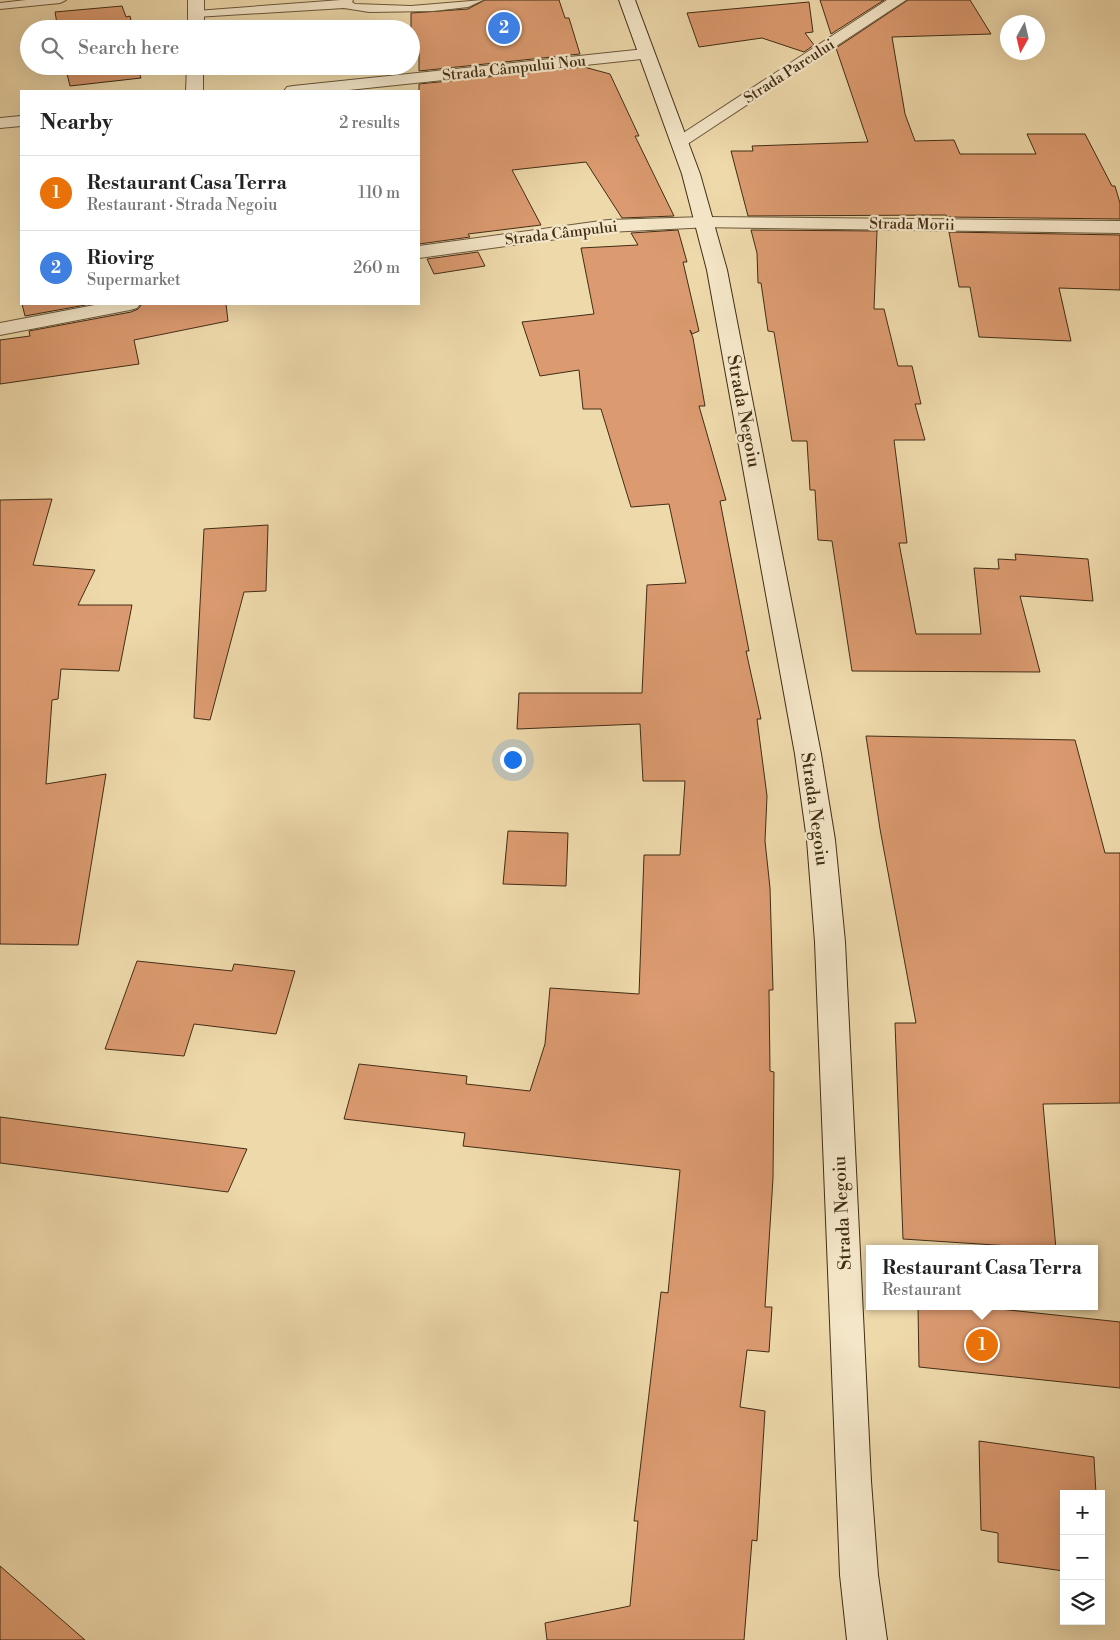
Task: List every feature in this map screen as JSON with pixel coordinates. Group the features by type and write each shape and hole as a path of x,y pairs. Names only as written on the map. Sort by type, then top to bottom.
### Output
{"main road":[{"name":"Strada Negoiu","path":"627,0 645,54 680,141 704,223 727,319 808,754 821,840 830,942 853,1490 859,1575 867,1640"},
{"name":"Strada Parcului","path":"680,141 898,0"},
{"name":"Strada Câmpului Nou","path":"303,90 645,54"},
{"path":"195,75 195,90"},
{"path":"0,123 20,121"},
{"name":"Strada Morii","path":"704,223 1120,227"},
{"name":"Strada Câmpului","path":"420,252 608,226 704,223"},
{"path":"0,330 125,305"}],"lane":[{"path":"0,6 60,0"},
{"path":"196,14 346,2 358,9 374,10 461,5 477,0"}],"building":[{"path":"485,0 559,0 565,18 569,18 580,54 420,71 420,20 411,20 411,13 468,9"},
{"path":"820,0 884,0 831,34"},
{"path":"908,0 970,0 991,34 892,37 905,114 915,141 954,140 960,154 1036,154 1027,134 1085,134 1112,186 1115,186 1120,203 1120,219 947,217 946,215 748,216 731,151 753,151 752,146 868,142 836,48"},
{"path":"809,2 813,32 805,33 814,45 804,52 762,38 699,47 687,13"},
{"path":"122,6 126,17 130,16 131,20 56,20 55,12"},
{"path":"584,67 610,74 639,136 635,136 674,216 622,218 586,162 512,170 541,225 468,234 470,237 420,244 419,84"},
{"path":"67,75 140,75 141,78 70,86"},
{"path":"678,230 687,262 683,262 699,331 692,334 690,330 705,406 699,406 726,500 720,501 749,651 746,651 761,719 757,719 767,796 765,841 770,888 773,990 769,990 770,1071 774,1072 773,1178 765,1307 772,1307 769,1352 747,1350 740,1407 765,1411 757,1541 752,1540 744,1640 547,1640 545,1623 630,1606 638,1521 634,1521 661,1292 668,1293 680,1170 463,1146 465,1133 344,1119 359,1064 467,1076 466,1084 530,1091 545,1044 550,988 639,994 644,855 680,855 685,781 643,781 640,724 517,729 519,693 642,693 647,585 686,583 669,504 631,507 601,409 583,409 579,370 540,376 522,322 594,314 581,248 638,245 631,233"},
{"path":"751,230 877,231 874,309 884,309 898,366 912,366 921,404 915,404 925,440 894,440 907,543 899,543 916,634 981,634 974,568 999,569 998,559 1016,560 1015,554 1088,559 1093,601 1020,596 1040,672 852,671 832,541 818,540 815,490 810,490 807,441 792,441 774,332 768,331 761,283 758,283 757,253"},
{"path":"949,232 1120,235 1120,290 1059,288 1071,341 979,337 970,287 959,287"},
{"path":"478,252 485,266 434,274 427,259"},
{"path":"22,305 86,305 25,316"},
{"path":"141,305 226,305 228,321 134,340 139,364 0,384 0,340 30,336 29,331 131,312"},
{"path":"52,499 33,565 95,570 78,605 132,605 119,671 61,669 58,699 52,700 46,784 106,774 78,945 0,944 0,500"},
{"path":"268,525 266,591 244,592 210,720 194,718 204,529"},
{"path":"866,736 1075,740 1105,853 1120,853 1120,1103 1043,1104 1056,1245 995,1245 903,1239 895,1023 916,1023 880,829"},
{"path":"508,831 568,833 566,886 503,884"},
{"path":"137,961 232,971 234,964 295,971 276,1034 194,1024 184,1056 105,1049"},
{"path":"0,1117 247,1149 228,1192 0,1163"},
{"path":"918,1310 1009,1310 1120,1322 1120,1388 919,1367"},
{"path":"979,1441 1094,1457 1096,1490 1060,1490 1060,1570 998,1562 998,1533 981,1530"},
{"path":"0,1566 85,1640 0,1640"}],"place":[{"name":"Riovirg","path":"504,28"},
{"name":"Restaurant Casa Terra","path":"982,1345"}]}
